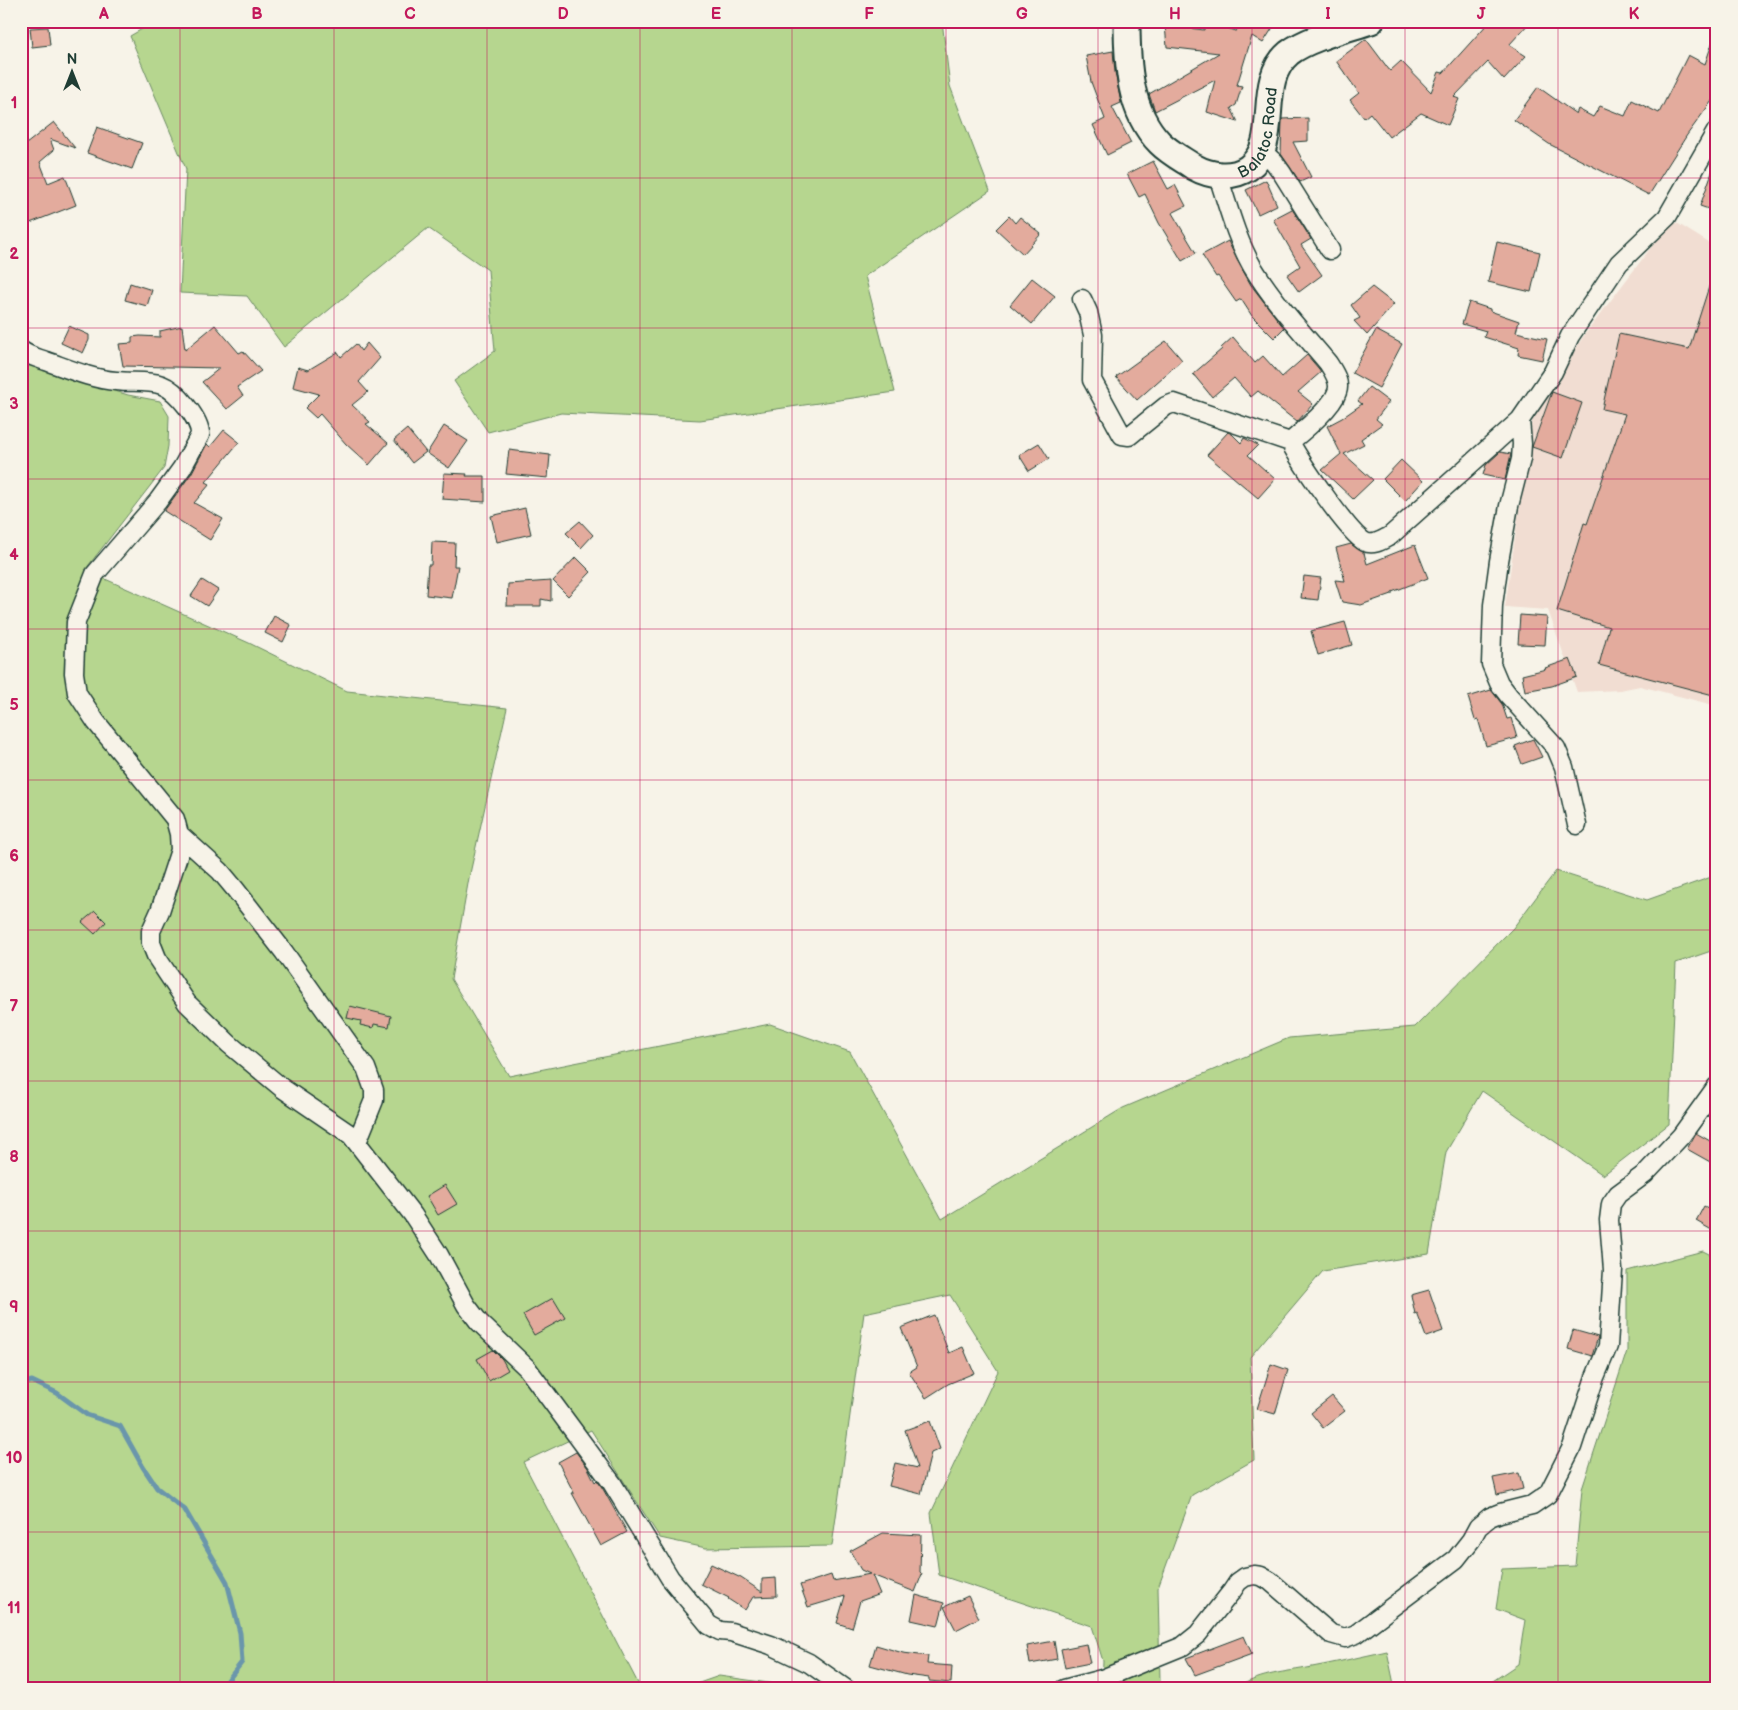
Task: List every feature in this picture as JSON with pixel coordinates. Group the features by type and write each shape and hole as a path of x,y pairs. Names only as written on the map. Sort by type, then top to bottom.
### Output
{"main road":[{"name":"Balatoc Road","path":"1127,21 1129,69 1133,91 1147,128 1160,144 1172,153 1200,170 1218,176 1229,175 1248,168 1256,160 1261,150 1268,119 1269,95 1274,74 1289,53 1305,44 1371,21"}],"street":[{"path":"1082,299 1088,312 1093,335 1092,380 1122,435 1129,436 1166,406 1174,404 1290,442 1298,458 1352,531 1364,542 1372,544 1390,536 1520,420 1553,372 1570,336 1619,263 1667,216 1717,130"},
{"path":"1261,150 1274,162 1282,173 1330,250"},
{"path":"1218,176 1239,240 1252,266 1271,294 1336,375 1337,392 1330,403 1290,442"},
{"path":"21,350 82,374 116,382 151,382 164,386 175,393 199,422 201,428 200,435 182,468 158,501 95,574 76,622 74,673 77,693 96,722 176,820 180,834 180,850 160,911 151,931 151,943 157,958 187,1003 204,1020 282,1088 343,1128 357,1142 413,1215 439,1255 466,1306 478,1322 527,1368 612,1483 670,1578 709,1624 720,1631 731,1632 771,1646 801,1660 832,1678 846,1689"},
{"path":"1520,420 1521,459 1509,506 1499,561 1493,605 1491,664 1499,683 1509,696 1556,748 1564,767 1577,825"},
{"path":"180,834 220,871 235,889 284,952 366,1068 374,1090 374,1100 357,1142"},
{"path":"1064,1689 1102,1679 1183,1646 1198,1634 1238,1582 1245,1577 1260,1576 1270,1581 1331,1634 1345,1638 1356,1634 1456,1559 1471,1540 1478,1527 1490,1518 1500,1513 1532,1505 1548,1494 1572,1447 1595,1377 1608,1346 1613,1270 1609,1220 1611,1204 1618,1194 1645,1174 1681,1136 1717,1086"}],"lane":[{"path":"1102,1679 1124,1689"}],"shaded area":[{"path":"1672,220 1717,248 1717,706 1640,686 1620,690 1577,692 1548,610 1505,607 1529,429 1535,415 1583,337"}],"green space":[{"path":"156,21 942,21 950,86 990,191 865,276 895,392 700,420 561,413 488,432 454,381 495,351 488,270 428,228 284,347 247,296 180,293 186,169 130,36"},
{"path":"21,362 128,395 160,401 169,416 168,446 164,468 85,570 249,643 347,691 507,708 469,878 451,979 509,1076 770,1024 850,1052 942,1219 1123,1108 1289,1038 1415,1027 1513,928 1556,871 1647,900 1717,875 1717,949 1676,963 1669,1124 1603,1175 1482,1091 1446,1152 1429,1254 1323,1271 1250,1357 1254,1460 1192,1495 1158,1588 1160,1681 1167,1689 1102,1689 1103,1661 1092,1626 939,1575 931,1513 998,1371 950,1295 864,1313 832,1546 706,1548 660,1538 591,1430 523,1462 641,1689 21,1689"},
{"path":"1703,1251 1717,1258 1717,1689 1481,1689 1518,1664 1525,1620 1496,1609 1502,1569 1575,1566 1582,1489 1627,1351 1627,1271"},
{"path":"1387,1651 1395,1689 1234,1689 1252,1680 1269,1675"},
{"path":"719,1676 776,1684 784,1689 682,1689"}],"building":[{"path":"1206,21 1236,31 1239,27 1230,21 1277,21 1263,43 1252,36 1237,85 1242,86 1236,105 1231,108 1238,122 1207,112 1215,80 1155,111 1149,94 1219,53 1167,47 1165,25 1204,30"},
{"path":"1490,21 1531,21 1509,45 1526,56 1504,80 1488,62 1454,97 1459,99 1448,125 1421,113 1389,137 1370,113 1364,118 1350,100 1359,93 1336,61 1366,39 1390,71 1401,61 1431,92 1439,72 1443,73"},
{"path":"48,27 50,45 32,47 30,28"},
{"path":"1715,35 1717,36 1717,94 1687,135 1649,195 1549,144 1514,120 1538,87 1576,114 1578,109 1593,117 1600,106 1625,116 1632,100 1659,113 1688,55 1705,64"},
{"path":"1113,51 1121,103 1112,107 1131,143 1107,155 1093,125 1105,119 1091,82 1086,56"},
{"path":"1308,118 1308,141 1293,142 1311,177 1300,182 1281,154 1282,119"},
{"path":"54,122 75,148 50,139 54,150 40,162 48,183 65,176 76,205 25,225 21,215 21,148"},
{"path":"97,127 142,143 132,169 87,153"},
{"path":"1153,161 1168,189 1175,185 1186,206 1172,213 1196,253 1182,261 1159,223 1145,194 1139,197 1127,174"},
{"path":"1715,164 1717,165 1717,212 1700,206"},
{"path":"1266,180 1277,205 1258,214 1246,190"},
{"path":"1292,209 1311,239 1301,245 1322,275 1299,292 1287,275 1300,266 1273,219"},
{"path":"1009,216 1015,223 1020,217 1041,234 1023,254 996,229"},
{"path":"1228,241 1251,285 1284,328 1274,338 1252,316 1241,299 1236,302 1218,276 1216,277 1202,255"},
{"path":"1497,242 1540,252 1531,292 1488,282"},
{"path":"1714,271 1717,271 1717,696 1599,665 1609,627 1557,611 1584,523 1587,524 1625,414 1602,409 1619,334 1689,349"},
{"path":"1032,278 1055,296 1032,324 1010,305"},
{"path":"130,283 152,290 147,306 125,300"},
{"path":"1372,287 1394,304 1367,335 1354,321 1360,318 1351,305"},
{"path":"1469,302 1519,321 1516,332 1547,339 1542,360 1518,355 1519,348 1484,337 1486,331 1462,324"},
{"path":"215,325 239,353 243,351 261,371 237,387 243,396 227,409 202,382 220,368 123,366 119,344 132,343 132,337 160,337 160,331 182,326 185,350"},
{"path":"69,326 89,335 89,340 83,353 61,343"},
{"path":"1376,330 1402,344 1379,388 1352,373"},
{"path":"1233,337 1255,363 1263,356 1282,377 1307,355 1319,369 1321,372 1298,392 1313,404 1297,422 1258,391 1251,397 1234,378 1212,397 1193,374"},
{"path":"1166,341 1182,360 1137,400 1116,377"},
{"path":"367,343 380,358 359,382 368,392 352,405 370,422 366,424 388,443 369,465 346,444 320,414 316,418 305,408 319,394 293,387 298,367 308,370 338,352 341,357 356,344 361,351"},
{"path":"1369,387 1389,402 1376,419 1382,424 1361,439 1364,444 1344,454 1373,480 1353,499 1322,470 1341,454 1327,426 1362,404 1358,401"},
{"path":"1552,392 1582,403 1563,458 1532,447"},
{"path":"444,426 468,441 449,468 427,453"},
{"path":"407,429 426,452 412,463 394,440"},
{"path":"224,430 239,442 206,482 210,484 194,503 223,519 210,540 164,511 191,474 207,444 210,447"},
{"path":"1228,432 1241,443 1244,438 1258,445 1248,455 1275,479 1258,498 1207,455"},
{"path":"1039,443 1049,459 1029,471 1019,455"},
{"path":"509,450 550,455 548,478 506,474"},
{"path":"1500,452 1511,454 1505,480 1483,475 1486,465"},
{"path":"1401,460 1423,481 1405,501 1383,479"},
{"path":"444,473 485,476 485,502 442,499"},
{"path":"525,508 531,534 497,542 491,516"},
{"path":"580,521 593,535 581,548 566,533"},
{"path":"432,542 455,543 454,566 458,566 452,598 426,595 428,565 431,565"},
{"path":"1351,544 1364,553 1367,564 1415,545 1428,578 1361,605 1342,602 1335,580 1345,581 1336,548"},
{"path":"576,557 591,572 568,596 553,581"},
{"path":"1304,576 1321,578 1318,600 1301,598"},
{"path":"202,580 218,590 207,606 191,596"},
{"path":"551,581 551,601 541,599 541,606 507,606 508,584"},
{"path":"1520,615 1547,617 1545,645 1518,644"},
{"path":"274,616 291,625 283,642 265,633"},
{"path":"1345,622 1352,645 1318,655 1311,631"},
{"path":"1570,659 1577,677 1552,686 1525,691 1522,675 1546,669"},
{"path":"1491,690 1502,704 1507,719 1511,718 1517,738 1486,746 1478,719 1475,720 1468,697"},
{"path":"1533,739 1542,757 1522,764 1515,746"},
{"path":"95,911 106,922 95,934 82,922"},
{"path":"350,1006 391,1016 389,1027 374,1024 373,1028 360,1025 361,1021 347,1018"},
{"path":"1696,1133 1717,1145 1717,1155 1712,1163 1687,1149"},
{"path":"445,1185 457,1204 438,1215 427,1196"},
{"path":"1704,1206 1717,1213 1717,1233 1696,1221"},
{"path":"1429,1290 1443,1331 1426,1337 1417,1313 1415,1314 1411,1295"},
{"path":"553,1298 565,1318 534,1335 523,1315"},
{"path":"934,1315 949,1353 963,1347 974,1373 948,1384 926,1398 909,1372 917,1367 901,1328"},
{"path":"1573,1330 1598,1337 1592,1356 1568,1349"},
{"path":"493,1350 502,1359 508,1370 489,1381 477,1359"},
{"path":"1271,1364 1288,1370 1275,1414 1257,1409"},
{"path":"1332,1396 1345,1411 1323,1428 1311,1413"},
{"path":"930,1421 940,1449 931,1453 921,1494 889,1486 895,1463 918,1468 905,1430"},
{"path":"576,1452 588,1468 595,1482 597,1480 603,1489 627,1532 601,1546 572,1493 574,1493 558,1462"},
{"path":"1519,1473 1523,1489 1497,1495 1493,1478"},
{"path":"883,1533 921,1535 920,1572 922,1574 915,1592 872,1575 880,1594 860,1601 852,1628 837,1623 845,1596 808,1607 800,1585 831,1575 833,1581 870,1574 861,1570 850,1551"},
{"path":"711,1564 741,1578 762,1592 762,1579 776,1578 777,1596 753,1597 745,1610 729,1598 701,1584"},
{"path":"916,1595 944,1603 938,1626 911,1620"},
{"path":"968,1596 979,1618 956,1630 944,1607"},
{"path":"1244,1636 1252,1654 1195,1675 1186,1658"},
{"path":"1054,1641 1057,1659 1030,1664 1027,1646"},
{"path":"1086,1644 1090,1663 1065,1668 1061,1649"},
{"path":"876,1645 903,1653 928,1656 927,1664 952,1666 951,1683 929,1681 929,1678 907,1675 870,1665"}],"waterway":[{"path":"21,1384 32,1381 57,1393 87,1415 120,1426 157,1488 185,1510 227,1582 240,1633 242,1662 221,1689"}]}
